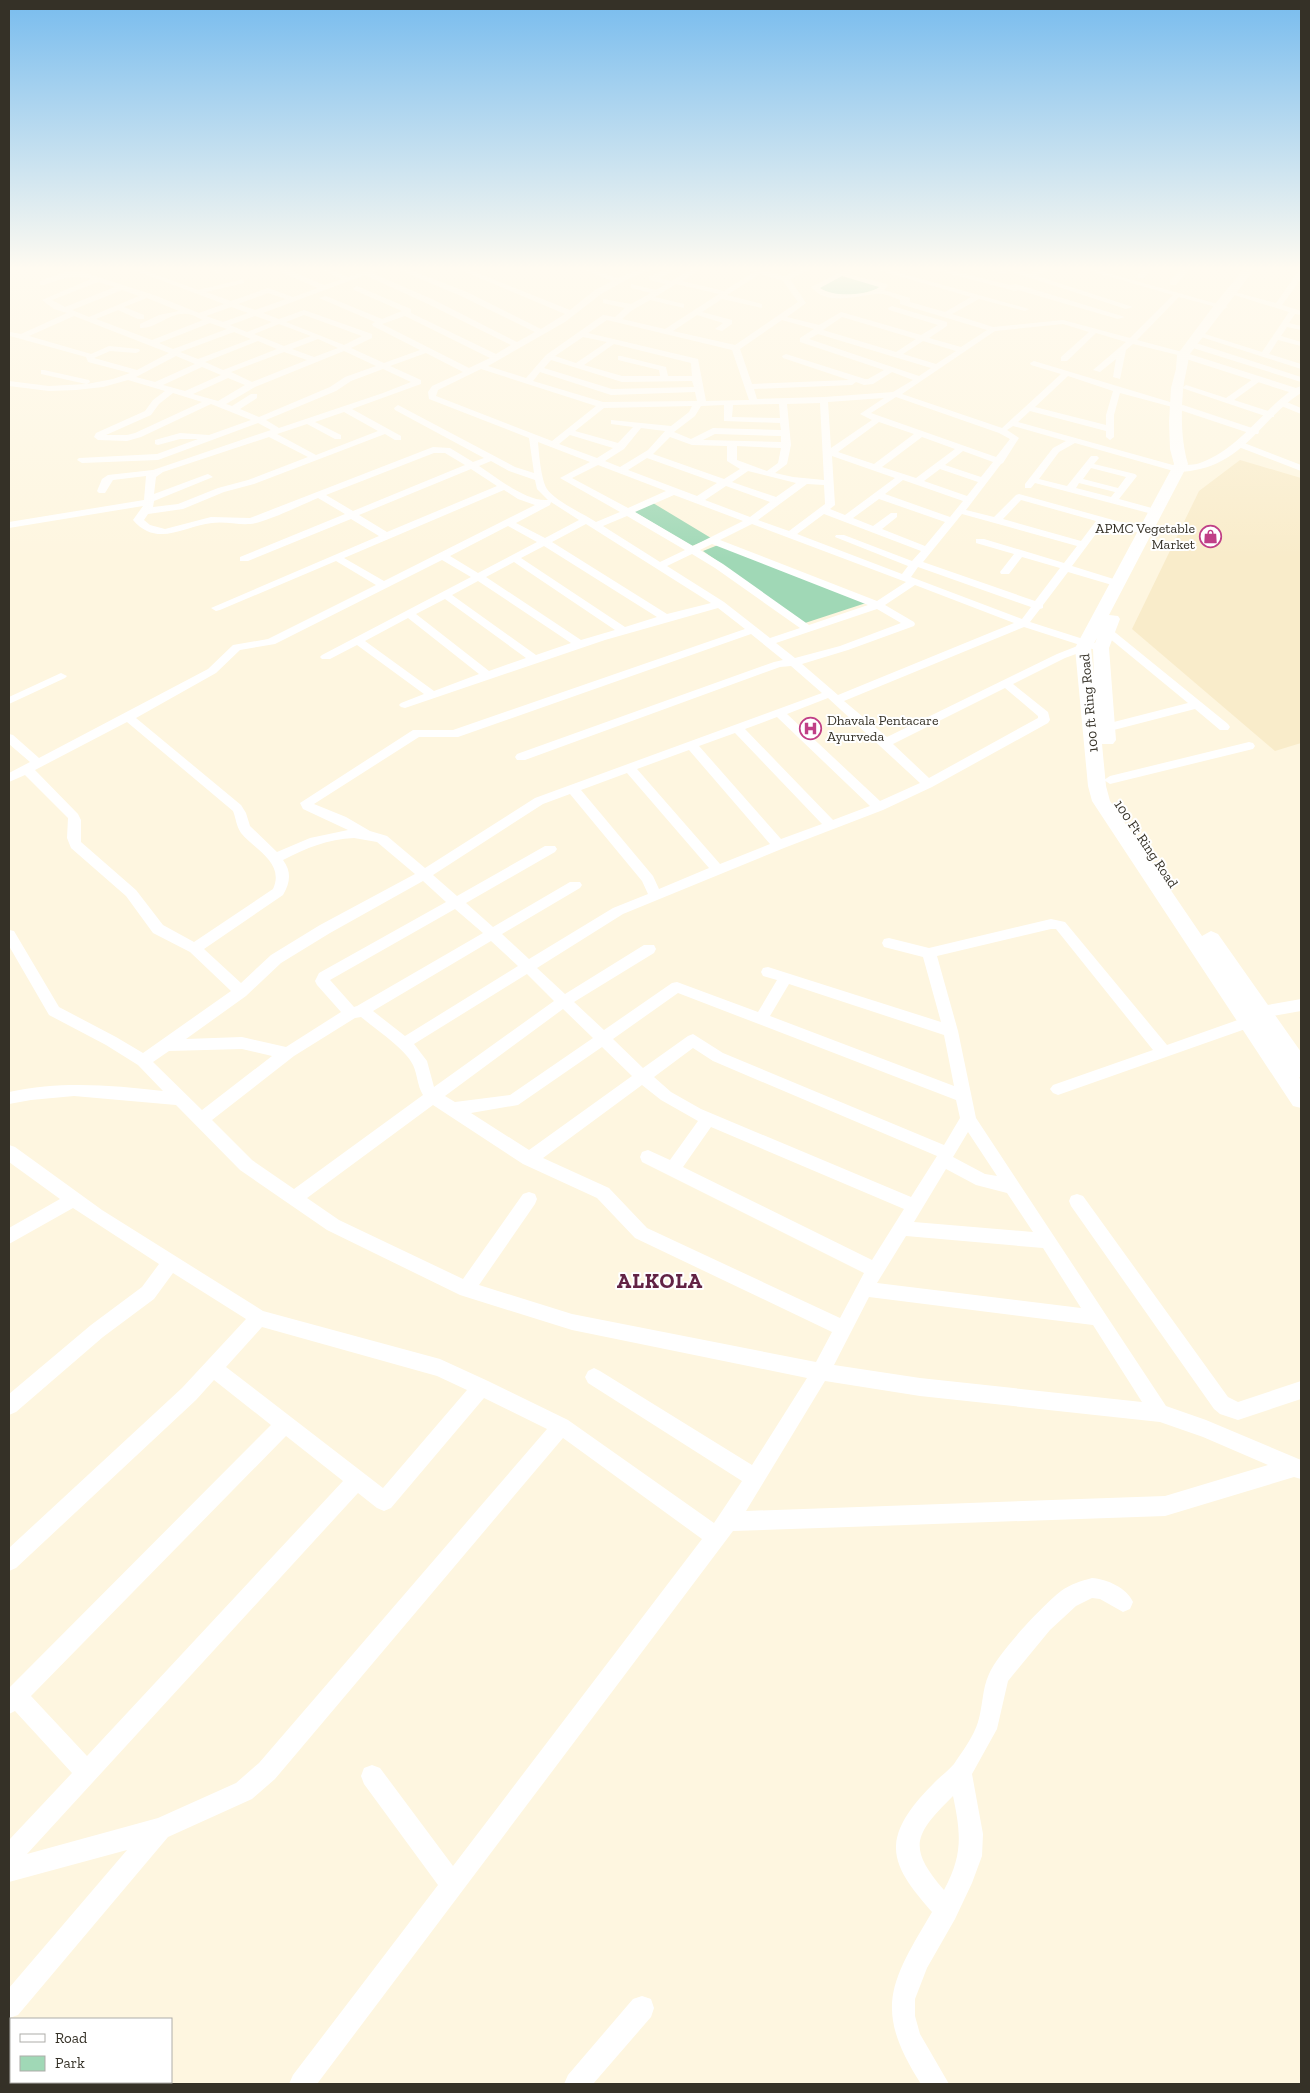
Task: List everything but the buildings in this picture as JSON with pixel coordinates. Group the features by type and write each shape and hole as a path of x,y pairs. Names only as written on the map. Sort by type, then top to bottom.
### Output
{"main road":[{"name":"100 ft Ring Road","path":"1185,364 1177,388 1180,406 1177,449 1181,469 1156,512 1147,532 1116,583 1090,647 1097,786 1100,801 1255,1017 1301,1099"},
{"path":"1180,406 1186,388 1190,364"},
{"name":"100 Ft Ring Road","path":"1181,469 1147,532 1107,630 1090,647 1106,728 1110,780 1115,802 1255,1017 1301,1069"}],"street":[{"path":"108,364 136,372"},
{"path":"9,384 50,388 99,385 128,377 153,364"},
{"path":"156,386 199,364"},
{"path":"202,364 252,384"},
{"path":"186,394 226,373 249,364"},
{"path":"171,390 156,402 148,413 120,424 98,437 127,438 138,435 252,384 304,364"},
{"path":"102,492 107,479 111,477 153,473 386,395 418,382 381,364"},
{"path":"82,460 158,456 213,437 256,418 333,389 348,379 388,364"},
{"path":"453,364 470,372"},
{"path":"486,364 435,388 432,392 432,397 435,400 672,492 1090,647"},
{"path":"526,382 542,364"},
{"path":"570,364 577,366 610,365 663,369 664,378"},
{"path":"577,366 581,364"},
{"path":"620,471 646,455 669,431 692,414 700,404 695,364"},
{"path":"741,364 754,402"},
{"path":"789,364 793,377"},
{"path":"808,364 862,382"},
{"path":"874,364 920,379"},
{"path":"926,364 937,367"},
{"path":"942,364 864,415 1000,461"},
{"path":"1034,364 1151,400 1180,406 1255,432"},
{"path":"1096,370 1104,364"},
{"path":"1117,377 1119,364"},
{"path":"1226,364 1259,379 1299,390"},
{"path":"1246,364 1301,380"},
{"path":"610,365 622,379 696,378"},
{"path":"481,366 526,382 602,405 612,406 824,400 895,394 1002,431 1015,438 1000,461 915,564 909,580 878,604 768,642"},
{"path":"538,369 608,391 699,390"},
{"path":"749,387 793,377 870,382 891,369"},
{"path":"624,371 652,378"},
{"path":"44,372 99,385"},
{"path":"1002,431 1066,374"},
{"path":"128,377 215,402 256,418 273,432 314,458"},
{"path":"1227,401 1259,379"},
{"path":"1186,388 1271,415"},
{"path":"1117,390 1109,429 1110,438 1119,453"},
{"path":"1012,423 1100,449 1181,469 1213,462 1255,432 1282,403 1299,390"},
{"path":"234,409 254,396"},
{"path":"789,536 830,505 829,452 824,400"},
{"path":"768,474 782,464 786,446 783,401"},
{"path":"692,442 713,431 727,419 729,403"},
{"path":"1282,403 1301,411"},
{"path":"552,445 602,405"},
{"path":"606,431 612,406"},
{"path":"398,408 517,472 550,482 628,512 719,566 808,629"},
{"path":"1029,408 1109,429"},
{"path":"345,409 398,438"},
{"path":"727,419 784,421"},
{"path":"829,452 877,420"},
{"path":"307,421 338,437"},
{"path":"550,482 597,462 621,447 629,441 638,426"},
{"path":"570,432 606,431 638,426 669,431 692,442 786,446"},
{"path":"9,525 149,504 180,507 221,490 251,482 385,431"},
{"path":"606,431 621,447"},
{"path":"713,431 785,433"},
{"path":"874,468 920,434"},
{"path":"158,442 185,436 213,437"},
{"path":"533,437 535,460 550,482 554,500 720,604 794,663 884,742 928,784"},
{"path":"996,520 1019,497 1056,450 1073,441"},
{"path":"732,444 732,460 738,465 768,474 805,481 829,483"},
{"path":"1239,444 1301,468"},
{"path":"916,482 962,448"},
{"path":"208,477 149,504 139,517 140,523 155,530 173,531 210,520 251,521 437,449 447,450 521,497 543,505"},
{"path":"1070,489 1100,449"},
{"path":"829,452 969,500"},
{"path":"646,455 778,501"},
{"path":"244,559 491,458"},
{"path":"1088,465 1132,476 1113,501"},
{"path":"938,466 984,481"},
{"path":"696,501 747,468"},
{"path":"149,504 151,476 153,473"},
{"path":"846,519 902,477"},
{"path":"1033,480 1156,512"},
{"path":"1077,480 1120,491"},
{"path":"660,566 750,521 805,481"},
{"path":"216,608 505,486"},
{"path":"326,657 544,542 592,523 628,512 672,492"},
{"path":"320,495 386,536"},
{"path":"878,495 952,521"},
{"path":"1019,497 1147,532"},
{"path":"9,778 128,717 218,667 237,647 271,642 554,500"},
{"path":"823,510 927,550"},
{"path":"960,511 1084,545"},
{"path":"874,530 894,515"},
{"path":"143,1061 241,992 276,959 325,929 424,875 539,801 778,712 832,697 1024,623 1039,606 1102,520"},
{"path":"508,523 544,542 664,617"},
{"path":"825,549 858,524"},
{"path":"840,538 1039,606"},
{"path":"521,757 778,664 794,663 910,624 878,604 713,540"},
{"path":"980,541 1116,583"},
{"path":"1004,572 1020,552"},
{"path":"442,556 478,577 579,644"},
{"path":"336,558 385,586"},
{"path":"514,558 623,630"},
{"path":"446,595 533,658"},
{"path":"405,705 533,658 664,617 720,604"},
{"path":"409,614 487,675"},
{"path":"753,630 454,734 419,732 306,803 306,806 349,824 367,835 388,842 492,933 601,1038 666,1096 709,1118 915,1206"},
{"path":"1107,630 1224,728"},
{"path":"358,641 432,695"},
{"path":"884,742 1061,656 1090,647"},
{"path":"9,701 61,676"},
{"path":"403,1044 607,917 779,845 879,807 928,784 1044,720 1044,715 1004,683"},
{"path":"1106,728 1196,704"},
{"path":"778,712 879,807"},
{"path":"128,717 146,730 156,742 172,751 237,808 246,830 276,858 284,872 283,886 278,892 195,948"},
{"path":"737,728 830,825"},
{"path":"9,738 74,816 76,822 73,838 76,845 131,893 158,929 195,948 241,992"},
{"path":"690,745 779,845"},
{"path":"1110,780 1249,746"},
{"path":"629,768 718,870"},
{"path":"573,789 648,879 655,896"},
{"path":"276,858 320,837 367,835"},
{"path":"550,849 322,979 356,1012 366,1013 403,1044 420,1063 423,1084 434,1097 529,1159 603,1193 641,1233 844,1328"},
{"path":"202,1120 289,1052 575,885"},
{"path":"889,943 929,953 1051,924 1060,926 1164,1052"},
{"path":"9,935 54,1011 111,1041 143,1061 246,1165 333,1225 466,1289 572,1322 821,1372 920,1387 1160,1412 1206,1429 1298,1468"},
{"path":"294,1198 564,1001 650,949"},
{"path":"929,953 951,1031 968,1119 1160,1412"},
{"path":"768,972 951,1031"},
{"path":"760,1020 786,978"},
{"path":"452,1108 513,1101 601,1038 677,987 964,1096"},
{"path":"1058,1089 1164,1052 1255,1017 1301,1005"},
{"path":"529,1159 694,1040 718,1057 945,1157 982,1180 1013,1187"},
{"path":"166,1045 242,1043 275,1051 289,1052"},
{"path":"9,1098 30,1092 67,1089 181,1099"},
{"path":"672,1170 709,1118"},
{"path":"302,2084 722,1529 821,1372 864,1289 968,1119"},
{"path":"10,1156 72,1199 259,1318 440,1368 561,1426 722,1529 1165,1506 1298,1468"},
{"path":"648,1157 876,1270"},
{"path":"9,1237 27,1223 54,1213 72,1199"},
{"path":"466,1289 529,1200"},
{"path":"1077,1201 1221,1403 1227,1408 1238,1411 1301,1390"},
{"path":"901,1228 1048,1241"},
{"path":"9,1406 97,1331 142,1299 171,1262"},
{"path":"864,1289 1099,1318"},
{"path":"9,1561 189,1394 259,1318"},
{"path":"213,1368 384,1501 481,1387"},
{"path":"594,1377 755,1478"},
{"path":"87,1773 12,1699 284,1425"},
{"path":"9,1871 160,1829 244,1791 267,1771 561,1426"},
{"path":"9,1857 357,1480"},
{"path":"947,1911 913,1867 908,1856 908,1844 912,1829 924,1812 961,1774 986,1731 990,1720 995,1681 1062,1603 1078,1591 1092,1588 1107,1591 1123,1602"},
{"path":"936,2084 909,2037 902,2015 903,1994 910,1976 947,1911 965,1874 972,1829 961,1774"},
{"path":"372,1776 452,1884"},
{"path":"9,2006 160,1829"},
{"path":"576,2084 642,2008"}],"shaded area":[{"path":"1240,460 1301,478 1301,743 1275,751 1132,629 1199,491"}],"green space":[{"path":"653,503 711,538 692,546 633,511"},
{"path":"718,545 866,603 805,623 703,551"}],"place":[{"name":"APMC Vegetable Market","path":"1211,536"},
{"name":"Dhavala Pentacare Ayurveda","path":"811,728"}],"district":[{"name":"ALKOLA","path":"660,1280"}]}
